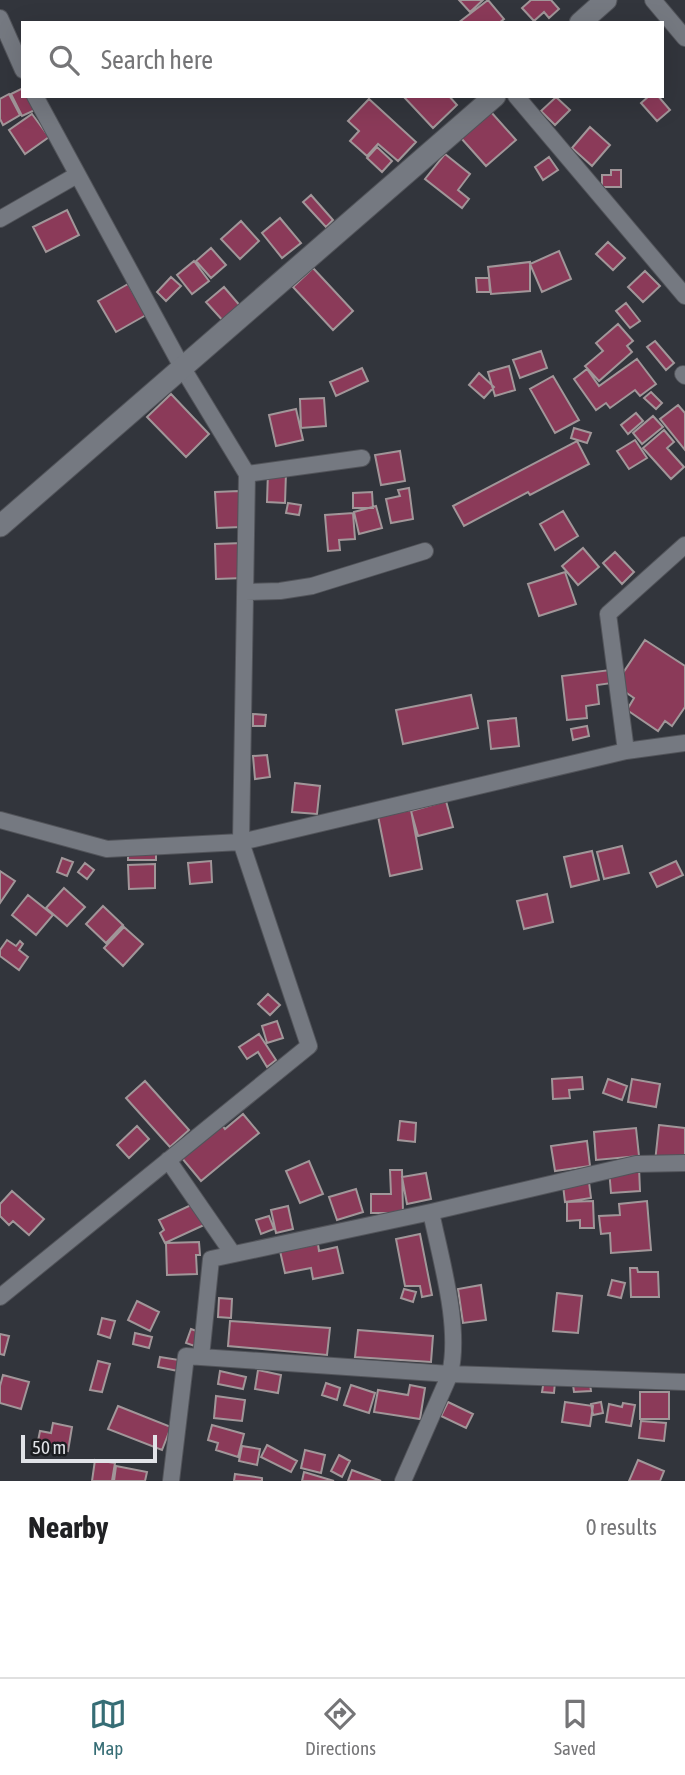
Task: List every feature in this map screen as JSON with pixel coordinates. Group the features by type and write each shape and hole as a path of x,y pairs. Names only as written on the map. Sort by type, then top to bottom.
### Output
{"street":[{"path":"582,21 606,0"},
{"path":"653,0 685,38"},
{"path":"0,18 21,66"},
{"path":"0,1297 309,1046 241,842 247,474 182,367 36,98"},
{"path":"0,526 493,98"},
{"path":"518,98 685,296"},
{"path":"0,219 77,175"},
{"path":"247,474 362,458"},
{"path":"626,751 608,614 685,545"},
{"path":"246,592 312,586 425,551"},
{"path":"0,820 107,849 241,842 626,751 685,743"},
{"path":"168,1160 233,1254"},
{"path":"201,1357 211,1259 431,1212 636,1164 685,1163"},
{"path":"403,1481 450,1374 453,1361 450,1300 431,1212"},
{"path":"171,1481 186,1356 450,1374 685,1382"}],"building":[{"path":"459,0 483,0 470,12"},
{"path":"488,0 504,19 502,21 461,21"},
{"path":"531,0 551,0 559,9 549,18 544,12 534,21 522,8"},
{"path":"21,89 21,98 30,98 35,110 22,116 11,94"},
{"path":"9,94 20,115 3,125 0,119 0,99"},
{"path":"405,98 451,98 457,105 433,128"},
{"path":"555,98 570,110 555,125 541,111"},
{"path":"647,98 660,98 670,110 657,121 641,103"},
{"path":"369,99 416,142 398,161 378,144 367,156 350,141 359,131 348,121"},
{"path":"491,112 516,140 486,166 461,138"},
{"path":"32,114 49,137 25,154 9,130"},
{"path":"590,127 610,145 592,166 572,148"},
{"path":"377,147 392,161 382,172 367,158"},
{"path":"445,154 470,174 458,190 469,199 462,208 425,179"},
{"path":"549,157 558,170 543,180 535,167"},
{"path":"611,170 621,170 621,187 602,187 602,175 611,175"},
{"path":"311,195 333,220 326,227 303,202"},
{"path":"67,210 79,235 46,252 33,227"},
{"path":"280,218 301,243 282,258 262,233"},
{"path":"241,221 259,241 240,259 221,239"},
{"path":"608,242 625,258 613,270 596,254"},
{"path":"211,248 226,265 211,278 196,261"},
{"path":"559,251 571,279 542,292 530,264"},
{"path":"194,261 209,281 192,294 177,275"},
{"path":"530,262 530,291 491,294 488,267"},
{"path":"313,268 353,311 333,330 293,287"},
{"path":"645,271 660,286 643,302 628,287"},
{"path":"171,277 181,286 166,301 157,292"},
{"path":"476,278 489,278 490,292 477,292"},
{"path":"128,284 146,315 116,332 98,301"},
{"path":"224,287 242,308 225,323 206,302"},
{"path":"626,303 640,321 630,328 616,311"},
{"path":"618,324 633,341 627,346 632,352 599,381 585,366 603,351 596,343"},
{"path":"655,341 674,363 666,370 647,347"},
{"path":"541,351 547,368 520,378 513,360"},
{"path":"637,359 656,384 640,396 635,390 610,408 606,403 596,410 574,379 587,369 599,386"},
{"path":"509,366 515,390 495,396 488,372"},
{"path":"362,368 368,381 336,396 330,382"},
{"path":"479,373 494,387 484,398 469,385"},
{"path":"553,376 579,420 555,433 530,389"},
{"path":"651,392 662,403 656,409 644,398"},
{"path":"171,394 209,434 186,457 147,417"},
{"path":"324,398 326,426 301,428 300,399"},
{"path":"678,405 685,413 685,450 660,419"},
{"path":"296,409 303,440 276,446 269,415"},
{"path":"636,413 643,421 628,434 621,425"},
{"path":"653,416 663,427 642,444 633,433"},
{"path":"574,428 591,433 587,443 571,438"},
{"path":"664,430 674,442 667,448 684,467 671,479 643,448"},
{"path":"635,440 647,458 629,469 617,451"},
{"path":"577,441 589,464 464,526 453,506"},
{"path":"400,451 405,481 381,485 375,455"},
{"path":"268,471 286,472 285,503 267,502"},
{"path":"409,488 413,519 391,523 386,499 400,496 398,490"},
{"path":"239,491 241,527 217,528 215,492"},
{"path":"372,492 373,508 353,508 353,493"},
{"path":"288,503 301,505 299,515 286,513"},
{"path":"376,506 382,528 359,534 354,512"},
{"path":"563,511 578,536 555,550 540,524"},
{"path":"353,513 355,539 339,540 340,550 328,551 325,515"},
{"path":"243,543 244,578 216,579 215,544"},
{"path":"583,548 599,567 578,585 562,566"},
{"path":"615,552 634,572 622,584 603,563"},
{"path":"565,572 576,604 539,616 528,584"},
{"path":"645,640 685,666 685,707 672,726 665,721 658,731 627,710 634,698 615,685"},
{"path":"610,670 612,683 597,685 599,704 586,706 587,718 567,720 562,676"},
{"path":"471,695 478,728 403,744 396,710"},
{"path":"253,714 266,715 265,726 253,726"},
{"path":"516,718 519,746 491,749 488,721"},
{"path":"587,726 589,736 573,740 571,729"},
{"path":"267,755 270,777 255,779 253,756"},
{"path":"295,783 320,786 317,814 292,812"},
{"path":"446,801 453,827 418,836 411,811"},
{"path":"411,810 422,869 390,876 378,816"},
{"path":"622,846 629,873 604,879 597,852"},
{"path":"128,850 156,850 156,860 128,860"},
{"path":"592,851 599,880 571,887 564,857"},
{"path":"62,858 73,862 67,876 57,872"},
{"path":"211,861 212,882 190,884 188,863"},
{"path":"676,861 683,875 657,887 650,873"},
{"path":"85,863 94,870 87,879 78,872"},
{"path":"155,864 155,888 129,889 128,865"},
{"path":"0,871 15,881 0,903"},
{"path":"64,888 85,907 67,926 46,908"},
{"path":"547,894 553,922 524,929 517,901"},
{"path":"28,895 53,915 36,935 12,915"},
{"path":"103,906 123,925 106,943 86,924"},
{"path":"124,927 143,944 123,966 104,948"},
{"path":"7,940 16,946 20,941 23,944 19,950 28,957 19,970 0,956 0,950"},
{"path":"268,994 280,1005 270,1015 258,1004"},
{"path":"277,1021 283,1038 267,1043 262,1026"},
{"path":"259,1034 276,1060 267,1067 258,1052 247,1059 239,1047"},
{"path":"582,1077 583,1089 569,1090 570,1098 553,1099 552,1079"},
{"path":"608,1079 627,1086 622,1100 603,1093"},
{"path":"632,1079 660,1084 656,1107 628,1102"},
{"path":"145,1081 189,1130 170,1147 126,1098"},
{"path":"243,1114 259,1133 201,1181 176,1151 217,1119 225,1129"},
{"path":"400,1121 416,1123 415,1142 398,1140"},
{"path":"659,1125 685,1128 685,1165 655,1162"},
{"path":"137,1126 149,1139 129,1158 117,1145"},
{"path":"636,1128 639,1156 596,1160 594,1132"},
{"path":"587,1141 590,1166 555,1171 551,1146"},
{"path":"309,1161 323,1194 300,1203 286,1171"},
{"path":"639,1167 640,1191 611,1193 609,1169"},
{"path":"390,1170 402,1170 403,1213 371,1213 371,1194 391,1194"},
{"path":"426,1173 431,1199 407,1204 402,1177"},
{"path":"588,1174 591,1198 565,1202 562,1177"},
{"path":"356,1189 363,1212 337,1220 329,1197"},
{"path":"12,1191 44,1219 29,1235 13,1221 9,1225 0,1216 0,1204"},
{"path":"593,1201 594,1228 580,1228 580,1220 567,1221 567,1202"},
{"path":"647,1201 651,1250 611,1253 610,1233 601,1234 599,1216 620,1215 619,1204"},
{"path":"191,1205 204,1225 165,1243 160,1233 164,1230 159,1220"},
{"path":"288,1206 293,1229 276,1233 271,1210"},
{"path":"269,1216 274,1229 261,1234 256,1220"},
{"path":"420,1234 432,1295 422,1297 420,1286 405,1286 396,1239"},
{"path":"199,1242 200,1255 196,1255 197,1274 167,1275 166,1243"},
{"path":"318,1244 319,1251 337,1247 343,1273 313,1279 311,1268 285,1273 280,1251"},
{"path":"630,1268 637,1268 638,1272 658,1272 659,1297 631,1297"},
{"path":"612,1280 625,1283 621,1298 608,1295"},
{"path":"481,1285 486,1320 463,1323 458,1289"},
{"path":"404,1289 416,1292 413,1302 401,1298"},
{"path":"557,1293 582,1296 578,1333 553,1331"},
{"path":"219,1298 232,1299 231,1318 218,1317"},
{"path":"137,1301 159,1312 150,1331 128,1320"},
{"path":"102,1318 115,1321 110,1338 98,1334"},
{"path":"230,1321 330,1328 327,1355 228,1346"},
{"path":"191,1329 205,1334 200,1348 186,1343"},
{"path":"358,1330 433,1336 431,1362 355,1357"},
{"path":"135,1333 152,1337 149,1348 133,1344"},
{"path":"0,1334 9,1336 4,1355 0,1354"},
{"path":"160,1357 179,1360 178,1371 158,1367"},
{"path":"98,1361 110,1364 102,1392 90,1390"},
{"path":"258,1370 281,1375 278,1393 255,1389"},
{"path":"220,1371 246,1377 243,1389 218,1384"},
{"path":"3,1375 29,1382 21,1409 0,1403"},
{"path":"544,1380 555,1382 554,1393 542,1392"},
{"path":"326,1383 340,1388 337,1400 322,1395"},
{"path":"590,1384 591,1391 574,1392 573,1385"},
{"path":"351,1385 375,1393 369,1413 344,1405"},
{"path":"410,1385 425,1388 420,1419 374,1412 378,1390 408,1395"},
{"path":"640,1392 669,1392 669,1419 640,1419"},
{"path":"216,1396 245,1400 242,1421 214,1418"},
{"path":"448,1402 473,1414 466,1428 441,1416"},
{"path":"565,1402 593,1406 590,1426 562,1422"},
{"path":"601,1402 603,1413 593,1415 591,1404"},
{"path":"623,1403 635,1405 631,1426 606,1422 609,1404 622,1407"},
{"path":"118,1406 171,1427 162,1450 108,1429"},
{"path":"641,1421 666,1423 664,1441 639,1438"},
{"path":"53,1423 72,1427 68,1451 37,1446 40,1431 51,1433"},
{"path":"212,1425 244,1434 238,1457 216,1450 218,1443 208,1440"},
{"path":"267,1445 297,1461 291,1472 261,1457"},
{"path":"242,1446 260,1449 257,1465 239,1461"},
{"path":"305,1450 325,1455 321,1473 301,1468"},
{"path":"339,1455 350,1461 342,1477 331,1471"},
{"path":"95,1460 115,1463 112,1481 92,1481"},
{"path":"638,1460 664,1471 660,1481 629,1481"},
{"path":"116,1466 147,1472 145,1481 114,1481"},
{"path":"352,1470 381,1481 348,1481"},
{"path":"304,1472 334,1481 302,1481"},
{"path":"235,1474 262,1478 262,1481 234,1481"}]}
